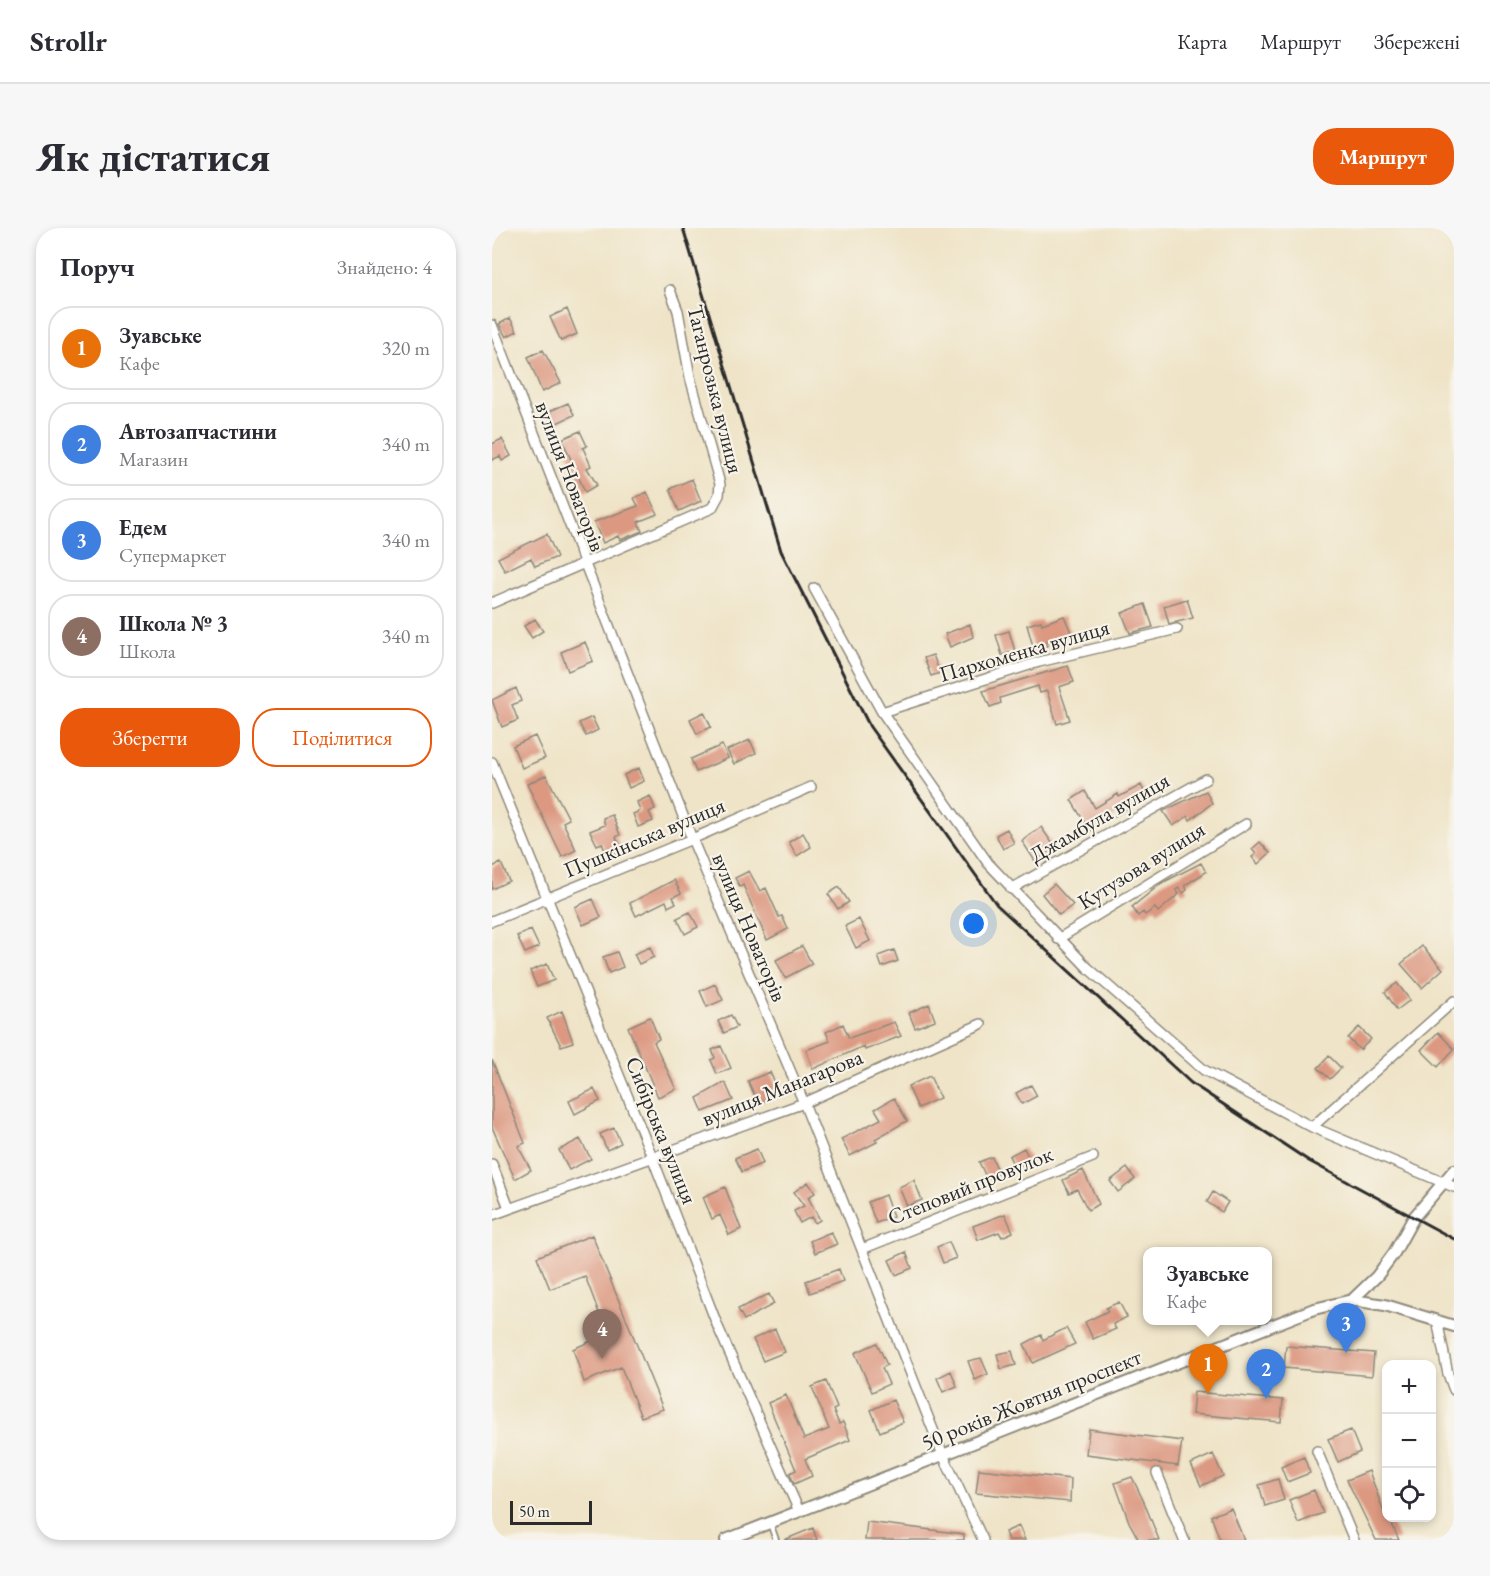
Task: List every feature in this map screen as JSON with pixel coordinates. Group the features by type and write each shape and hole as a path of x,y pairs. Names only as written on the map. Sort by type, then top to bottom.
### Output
{"street":[{"name":"Таганрозька вулиця","path":"492,603 712,508 720,484 690,377 678,311 670,290"},
{"name":"вулиця Новаторів","path":"492,325 692,840 804,1103 943,1455 983,1540"},
{"path":"814,588 882,712 988,862 1011,890 1058,939 1204,1070 1312,1127 1454,1187"},
{"name":"Пархоменка вулиця","path":"882,712 1039,662 1177,629"},
{"name":"Сибірська вулиця","path":"492,762 653,1159 718,1327 799,1511"},
{"name":"Джамбула вулиця","path":"1011,890 1206,779"},
{"name":"Пушкінська вулиця","path":"492,921 692,840 811,787"},
{"name":"Кутузова вулиця","path":"1058,939 1246,824"},
{"path":"1312,1127 1454,1001"},
{"name":"вулиця Манагарова","path":"492,1215 804,1103 981,1024"},
{"name":"Степовий провулок","path":"862,1249 1093,1157"},
{"path":"492,1164 509,1208"},
{"path":"1352,1300 1377,1276 1414,1217 1442,1181 1454,1170"},
{"path":"1352,1300 1385,1305 1454,1326"},
{"name":"50 років Жовтня проспект","path":"1272,1325 1352,1300"},
{"path":"1437,1320 1448,1374 1454,1390"},
{"name":"50 років Жовтня проспект","path":"726,1540 1272,1325"},
{"path":"1317,1451 1354,1540"},
{"path":"1157,1473 1184,1540"}],"lane":[{"path":"770,1522 776,1540"}],"building":[{"path":"567,309 577,334 561,341 550,317"},
{"path":"510,318 517,331 506,337 499,324"},
{"path":"543,350 561,383 542,392 528,357"},
{"path":"568,403 574,415 555,424 550,411"},
{"path":"580,431 587,446 583,448 591,466 587,468 597,485 585,492 562,439"},
{"path":"502,439 511,456 502,461 500,456 492,460 492,444"},
{"path":"692,479 701,501 679,511 670,489"},
{"path":"647,492 657,514 638,522 642,531 620,540 618,536 603,543 594,522 638,506 634,498"},
{"path":"547,534 557,557 535,566 531,558 505,571 498,558"},
{"path":"1187,599 1193,618 1169,624 1164,606"},
{"path":"1145,604 1153,627 1130,633 1122,613"},
{"path":"1064,616 1071,632 1046,641 1047,646 1034,650 1027,625 1041,621 1042,624"},
{"path":"535,619 543,631 532,638 524,626"},
{"path":"970,624 973,637 950,647 945,634"},
{"path":"1009,631 1015,651 1002,655 996,635"},
{"path":"585,642 593,661 568,671 561,652"},
{"path":"933,655 940,673 931,676 924,658"},
{"path":"1068,666 1074,682 1059,687 1070,720 1057,724 1047,691 1040,693 1038,686 1000,698 1001,703 990,707 983,691"},
{"path":"516,688 521,701 512,705 518,720 502,727 492,700"},
{"path":"704,712 711,727 697,734 690,719"},
{"path":"592,717 598,730 586,736 579,723"},
{"path":"535,736 545,758 522,768 513,746"},
{"path":"750,740 756,753 734,764 727,750"},
{"path":"722,745 728,758 696,772 691,759"},
{"path":"639,768 644,781 629,788 624,775"},
{"path":"546,775 569,819 563,822 576,850 562,857 527,784"},
{"path":"1141,785 1147,797 1090,831 1071,800 1085,791 1095,808 1118,794 1119,797"},
{"path":"1206,791 1212,803 1190,820 1188,816 1173,826 1163,811"},
{"path":"650,796 655,809 649,812 653,821 638,827 633,814 640,811 637,802"},
{"path":"612,815 620,835 616,837 623,852 608,859 602,843 597,845 590,831 605,825 603,818"},
{"path":"1041,827 1055,847 1035,861 1022,841"},
{"path":"1007,829 1014,843 1003,849 996,835"},
{"path":"803,833 811,847 797,856 789,842"},
{"path":"1260,842 1270,853 1258,864 1252,857 1256,854 1252,849"},
{"path":"501,863 509,881 492,889 492,867"},
{"path":"1201,863 1206,872 1185,885 1187,890 1183,893 1179,888 1176,890 1179,894 1158,912 1155,908 1145,915 1143,912 1138,916 1132,907 1162,883"},
{"path":"749,871 760,891 766,888 779,917 782,916 788,929 767,940 743,885 740,887 735,878"},
{"path":"674,880 681,893 673,897 676,903 668,907 666,901 636,916 630,903"},
{"path":"1054,884 1073,905 1059,915 1042,894"},
{"path":"839,887 849,902 838,909 828,894"},
{"path":"593,899 601,917 583,925 575,907"},
{"path":"690,912 698,927 685,934 677,918"},
{"path":"859,919 870,941 856,948 845,926"},
{"path":"531,930 539,947 525,953 517,936"},
{"path":"802,946 812,964 785,978 776,960"},
{"path":"1422,946 1443,969 1422,988 1401,964"},
{"path":"650,947 654,957 639,964 634,954"},
{"path":"894,950 898,961 882,967 878,956"},
{"path":"617,952 623,967 609,973 603,957"},
{"path":"547,964 554,980 537,987 530,971"},
{"path":"1397,983 1410,1000 1397,1010 1385,992"},
{"path":"715,984 723,1000 707,1007 700,991"},
{"path":"929,1004 935,1020 915,1028 909,1013"},
{"path":"562,1011 573,1042 561,1046 547,1018"},
{"path":"731,1015 737,1027 724,1033 718,1021"},
{"path":"650,1017 659,1039 654,1042 676,1089 658,1097 628,1027"},
{"path":"894,1022 901,1036 865,1050 864,1046 813,1069 806,1050 830,1041 826,1032 843,1024 849,1038"},
{"path":"1359,1027 1371,1039 1360,1050 1348,1038"},
{"path":"1438,1032 1454,1049 1438,1067 1421,1050"},
{"path":"721,1046 731,1068 717,1074 711,1060 715,1058 712,1050"},
{"path":"1329,1056 1341,1068 1330,1079 1318,1068"},
{"path":"492,1060 525,1143 518,1146 531,1170 515,1179 492,1127"},
{"path":"770,1072 780,1094 758,1103 748,1081"},
{"path":"930,1076 940,1098 918,1108 908,1086"},
{"path":"725,1082 733,1100 703,1112 697,1098"},
{"path":"1031,1085 1037,1096 1022,1104 1016,1093"},
{"path":"594,1089 600,1101 575,1114 569,1101"},
{"path":"894,1098 907,1121 875,1139 877,1142 850,1156 841,1139 881,1119 875,1109"},
{"path":"614,1128 621,1143 607,1150 600,1134"},
{"path":"580,1139 591,1159 569,1170 559,1150"},
{"path":"1024,1148 1030,1160 1015,1168 1009,1156"},
{"path":"757,1149 763,1163 742,1172 735,1158"},
{"path":"992,1157 999,1173 987,1179 979,1162"},
{"path":"1127,1168 1135,1179 1118,1192 1110,1181"},
{"path":"1083,1170 1099,1204 1088,1210 1077,1189 1069,1193 1063,1180"},
{"path":"914,1180 922,1200 907,1206 899,1187"},
{"path":"808,1182 815,1193 808,1197 820,1220 815,1223 811,1217 800,1223 794,1211 804,1206 794,1192"},
{"path":"725,1187 741,1229 729,1235 720,1215 712,1219 703,1197"},
{"path":"1213,1192 1228,1202 1222,1212 1207,1202"},
{"path":"885,1195 893,1217 876,1223 868,1202"},
{"path":"1005,1214 1013,1232 1002,1237 999,1232 978,1240 973,1226"},
{"path":"831,1232 837,1244 815,1253 810,1241"},
{"path":"592,1235 663,1409 641,1417 621,1367 584,1382 573,1349 607,1334 585,1276 550,1289 537,1257"},
{"path":"949,1242 956,1258 943,1263 937,1247"},
{"path":"906,1252 912,1268 896,1275 889,1260"},
{"path":"839,1269 843,1281 810,1293 806,1281"},
{"path":"769,1294 774,1304 744,1320 738,1309"},
{"path":"1119,1302 1127,1317 1113,1324 1116,1329 1093,1339 1085,1322 1108,1311 1106,1308"},
{"path":"1066,1328 1075,1344 1033,1363 1024,1344 1041,1335 1043,1340"},
{"path":"775,1329 785,1352 763,1361 753,1339"},
{"path":"877,1343 887,1365 882,1368 889,1384 872,1392 855,1353"},
{"path":"1286,1346 1374,1353 1372,1376 1284,1368"},
{"path":"1012,1351 1016,1365 1001,1369 997,1354"},
{"path":"981,1358 988,1374 975,1380 968,1361"},
{"path":"951,1371 957,1386 943,1392 937,1378"},
{"path":"826,1381 837,1408 833,1410 839,1424 843,1422 850,1440 805,1459 812,1476 794,1484 790,1473 796,1470 768,1403 786,1395 804,1439 829,1429 812,1387"},
{"path":"1194,1392 1283,1400 1281,1422 1192,1414"},
{"path":"893,1400 903,1422 880,1432 871,1410"},
{"path":"1089,1429 1182,1441 1178,1466 1086,1454"},
{"path":"1351,1430 1360,1452 1338,1462 1328,1439"},
{"path":"1213,1454 1223,1476 1201,1486 1191,1464"},
{"path":"1304,1457 1310,1473 1287,1482 1281,1467"},
{"path":"979,1469 1071,1479 1070,1502 976,1493"},
{"path":"1369,1471 1382,1507 1382,1522 1391,1522 1399,1540 1376,1540 1347,1480"},
{"path":"1132,1477 1159,1540 1139,1540 1129,1522 1115,1483"},
{"path":"1278,1479 1284,1500 1265,1506 1259,1485"},
{"path":"1314,1490 1323,1513 1298,1523 1289,1500"},
{"path":"1231,1508 1244,1540 1220,1540 1211,1516"},
{"path":"867,1522 964,1534 964,1540 865,1540"},
{"path":"1019,1526 1025,1540 1008,1540 1005,1532"},
{"path":"813,1528 817,1540 784,1540"}],"railway":[{"path":"683,228 781,551 870,727 997,905 1191,1083 1309,1161 1454,1239"}],"place":[{"name":"Едем","path":"1346,1353"},
{"name":"Школа № 3","path":"602,1359"},
{"name":"Зуавське","path":"1208,1394"},
{"name":"Автозапчастини","path":"1266,1399"}]}
